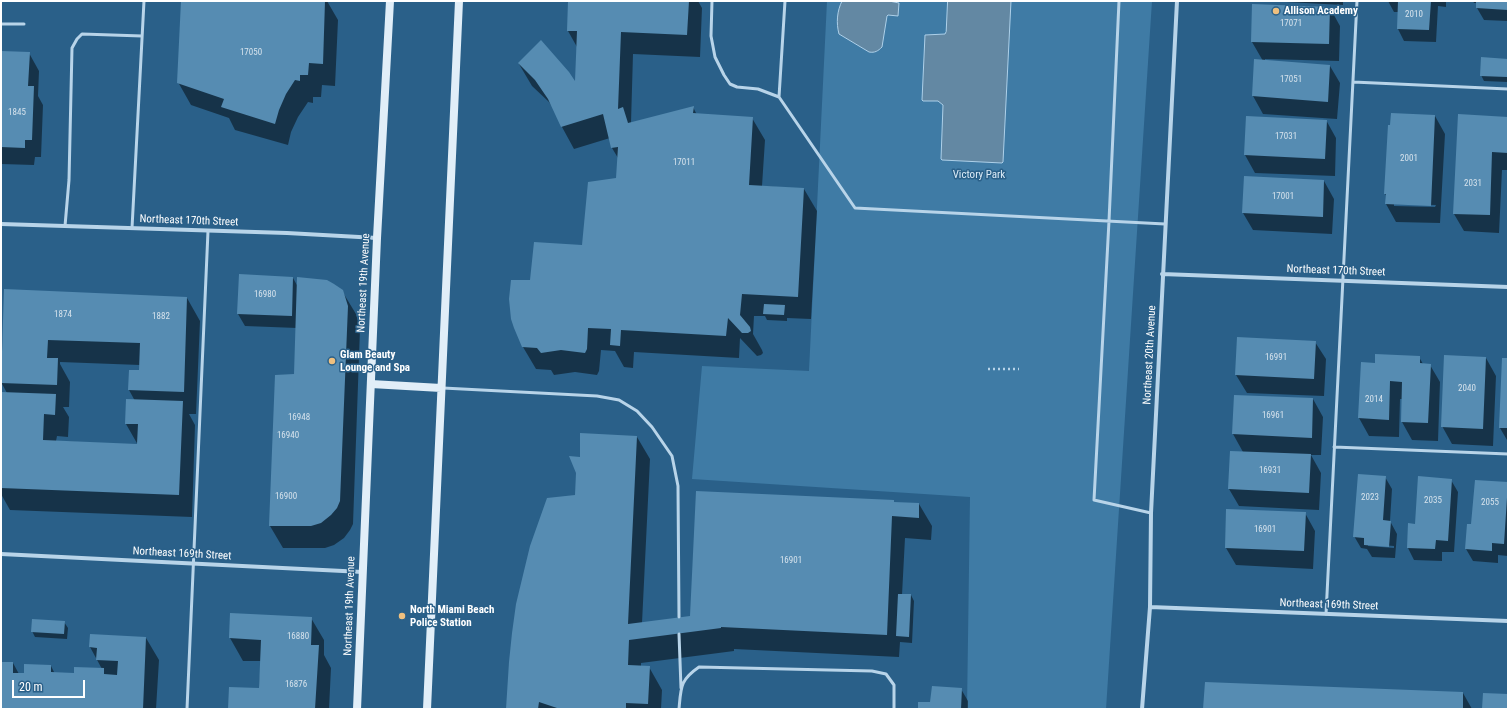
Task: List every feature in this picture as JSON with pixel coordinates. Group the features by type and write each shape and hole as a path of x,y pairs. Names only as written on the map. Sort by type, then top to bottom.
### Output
{"street":[{"name":"Northeast 19th Avenue","path":"357,709 377,238 390,1"},
{"path":"427,709 459,1"},
{"name":"Northeast 20th Avenue","path":"1142,709 1150,607 1151,513 1177,1"},
{"name":"Northeast 170th Street","path":"1,224 377,238"},
{"name":"Northeast 170th Street","path":"1162,274 1508,287"},
{"path":"371,384 441,388"},
{"name":"Northeast 169th Street","path":"1,554 363,572"},
{"name":"Northeast 169th Street","path":"1150,607 1508,621"}],"lane":[{"path":"132,228 144,1"},
{"path":"712,1 711,36 715,57 730,84 737,87 758,89 779,97 855,208 1165,224"},
{"path":"779,97 785,1"},
{"path":"1119,1 1094,500 1151,513"},
{"path":"1326,614 1342,280 1358,1"},
{"path":"1,24 24,24"},
{"path":"65,226 69,180 72,48 82,34 142,36"},
{"path":"1353,82 1508,90"},
{"path":"187,709 208,231"},
{"path":"441,388 597,396 619,400 637,411 652,427 672,456 676,472 678,486 679,617"},
{"path":"1334,448 1508,454"},
{"path":"679,634 681,690 679,709"},
{"path":"681,690 687,676 698,667 872,671 886,674 894,685 894,709"}],"path":[{"path":"988,369 1019,369"}],"green space":[{"name":"Victory Park","path":"827,1 1152,1 1106,709 967,709 970,497 692,479 702,366 809,371"}],"shaded area":[{"path":"842,1 889,1 899,3 898,16 887,16 882,47 879,50 869,52 839,34 838,17"},
{"path":"948,1 1011,1 1002,163 941,159 943,105 938,101 922,100 925,35 945,34"}],"building":[{"path":"181,1 325,1 323,64 309,63 308,75 300,75 300,81 295,80 286,94 275,124 221,107 224,99 177,83"},
{"path":"568,1 689,1 687,35 621,32 618,109 623,107 628,123 694,106 693,113 753,117 749,185 804,188 798,297 742,294 740,315 750,327 751,331 748,333 742,333 728,318 726,336 621,330 620,346 610,345 611,329 588,328 587,349 585,353 561,350 541,353 537,348 522,347 511,319 509,299 511,280 530,280 534,242 582,245 588,182 616,178 618,147 611,148 603,114 561,127 548,99 535,80 518,63 541,40 575,81 577,31 567,31"},
{"path":"1398,1 1431,1 1429,30 1397,29"},
{"path":"1476,1 1508,1 1508,10 1476,8"},
{"path":"1252,4 1330,7 1329,44 1251,42"},
{"path":"1,51 30,52 28,86 34,86 32,140 25,140 25,148 1,147"},
{"path":"1481,57 1508,59 1507,77 1480,76"},
{"path":"1254,59 1330,65 1328,102 1252,96"},
{"path":"1391,113 1435,115 1431,206 1385,204 1386,194 1384,194 1388,125 1390,125"},
{"path":"1458,114 1508,117 1508,153 1492,152 1490,215 1453,214"},
{"path":"1246,116 1327,120 1325,159 1244,155"},
{"path":"1244,176 1324,180 1323,217 1242,213"},
{"path":"239,274 293,277 292,316 237,314"},
{"path":"297,277 327,280 343,290 348,306 340,501 337,508 331,515 321,523 311,526 269,526 275,375 294,374"},
{"path":"4,289 187,297 184,392 128,390 129,370 139,370 140,343 48,340 47,358 58,358 57,385 1,383"},
{"path":"764,304 785,305 784,315 763,314"},
{"path":"1237,337 1316,341 1314,379 1235,375"},
{"path":"1375,354 1420,356 1420,363 1431,364 1428,423 1401,422 1402,382 1390,381 1389,420 1358,418 1361,362 1375,363"},
{"path":"1444,355 1486,357 1483,429 1441,427"},
{"path":"1502,358 1508,358 1508,428 1499,428"},
{"path":"1,392 56,394 55,415 44,414 43,440 137,444 138,424 125,424 126,399 183,401 179,495 1,488"},
{"path":"1234,395 1313,398 1312,438 1232,434"},
{"path":"580,433 637,436 628,624 690,616 696,491 894,500 894,502 919,503 919,518 892,516 887,635 721,627 629,640 628,665 650,666 648,704 626,703 626,709 560,709 539,702 538,709 506,709 509,662 516,604 530,546 547,498 575,495 576,473 569,456 580,457"},
{"path":"1230,451 1311,454 1309,493 1228,489"},
{"path":"1358,474 1386,476 1383,520 1391,521 1389,547 1364,545 1364,538 1353,537"},
{"path":"1418,476 1452,479 1448,541 1436,540 1435,549 1407,548 1408,523 1415,524"},
{"path":"1475,480 1508,482 1504,544 1492,543 1492,551 1465,549 1467,524 1471,524"},
{"path":"1226,509 1306,512 1304,551 1225,548"},
{"path":"898,594 911,594 909,637 896,636"},
{"path":"230,613 312,617 311,645 319,645 315,709 228,709 229,687 259,688 261,640 229,638"},
{"path":"32,619 65,621 64,634 31,632"},
{"path":"90,634 146,637 143,709 1,709 1,662 13,662 13,673 24,673 24,664 51,665 51,672 74,673 74,667 104,668 104,674 117,675 118,661 96,660 97,648 89,647"},
{"path":"1205,682 1463,692 1463,709 1203,709"},
{"path":"932,686 962,688 961,709 918,709 918,702 930,702"},
{"path":"1483,693 1508,694 1508,709 1482,709"}],"place":[{"name":"Allison Academy","path":"1276,11"},
{"name":"Glam Beauty Lounge and Spa","path":"332,361"},
{"name":"North Miami Beach Police Station","path":"402,616"}]}
